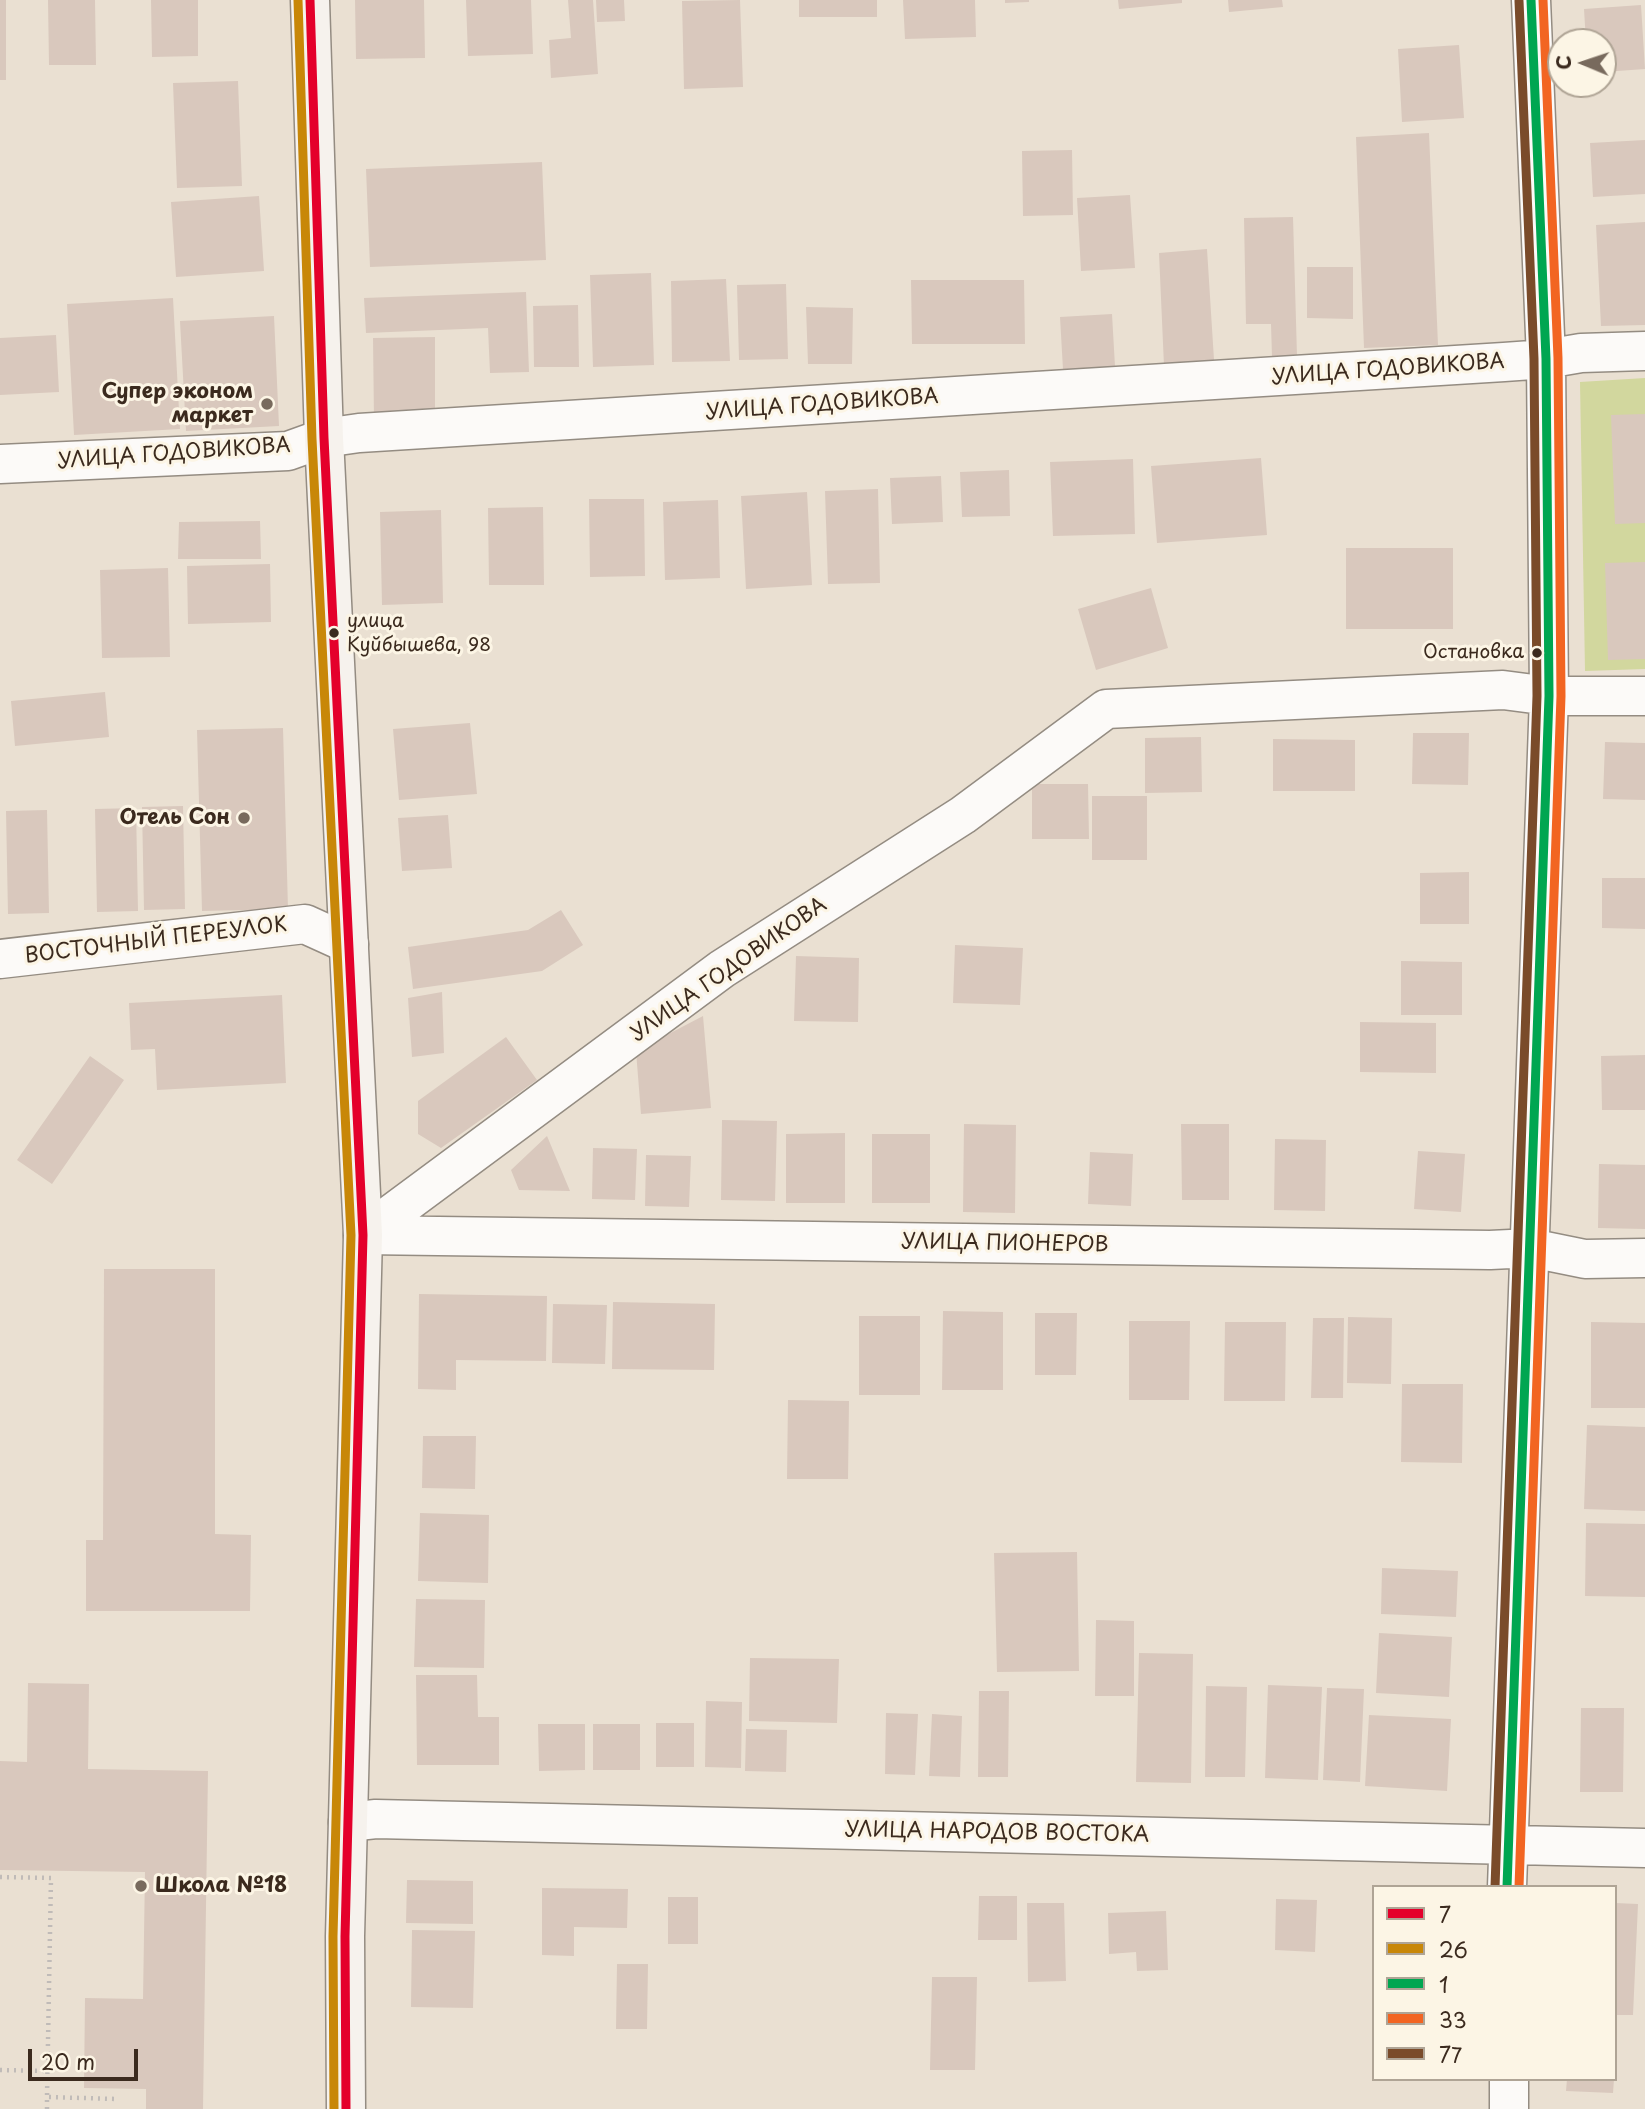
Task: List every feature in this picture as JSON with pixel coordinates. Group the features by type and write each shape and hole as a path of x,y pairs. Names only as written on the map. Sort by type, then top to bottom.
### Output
{"street":[{"path":"310,0 324,438 363,1235 345,1936 346,2109"},
{"path":"1507,1885 1549,696 1546,359 1531,0"},
{"name":"УЛИЦА ГОДОВИКОВА","path":"0,464 288,451 324,438 359,433 1645,351"},
{"name":"УЛИЦА ГОДОВИКОВА","path":"363,1235 722,970 963,814 1106,709 1503,690 1549,696 1645,696"},
{"name":"ВОСТОЧНЫЙ ПЕРЕУЛОК","path":"0,960 305,924 349,944"},
{"name":"УЛИЦА ПИОНЕРОВ","path":"363,1235 1490,1250 1531,1248 1585,1259 1645,1258"},
{"name":"УЛИЦА НАРОДОВ ВОСТОКА","path":"348,1822 390,1819 1645,1848"},
{"path":"1508,2081 1509,2109"}],"path":[{"path":"0,1877 51,1878 47,2109"},
{"path":"0,2070 48,2071"},
{"path":"47,2097 118,2099"}],"green space":[{"path":"1645,378 1645,669 1585,671 1580,382"}],"building":[{"path":"0,0 6,0 6,80 0,80"},
{"path":"48,0 95,0 96,65 49,65"},
{"path":"151,0 198,0 198,56 152,57"},
{"path":"355,0 424,0 425,58 356,59"},
{"path":"466,0 531,0 533,54 468,56"},
{"path":"568,0 593,0 598,74 551,78 549,40 571,38"},
{"path":"596,0 624,0 625,21 597,22"},
{"path":"740,0 743,87 684,89 682,1"},
{"path":"799,0 877,0 877,17 799,17"},
{"path":"903,0 975,0 976,37 905,39"},
{"path":"1005,0 1029,0 1029,2 1005,3"},
{"path":"1118,0 1182,0 1182,3 1119,9"},
{"path":"1228,0 1282,0 1283,7 1229,12"},
{"path":"1641,5 1645,69 1617,71 1617,28 1585,28 1584,9"},
{"path":"1459,45 1464,118 1402,122 1398,49"},
{"path":"238,81 242,186 177,188 173,83"},
{"path":"1429,133 1438,345 1364,348 1356,137"},
{"path":"1645,140 1645,194 1593,197 1590,143"},
{"path":"1072,150 1073,215 1023,216 1022,151"},
{"path":"542,162 546,260 370,267 366,169"},
{"path":"1130,195 1135,268 1081,271 1077,198"},
{"path":"259,196 264,271 176,277 171,202"},
{"path":"1293,217 1297,356 1272,357 1271,324 1246,324 1244,218"},
{"path":"1645,222 1645,325 1601,326 1596,225"},
{"path":"1207,249 1214,360 1164,366 1159,253"},
{"path":"1307,267 1353,267 1353,319 1307,318"},
{"path":"651,273 654,365 593,367 590,275"},
{"path":"726,279 730,361 672,362 671,281"},
{"path":"911,280 1024,280 1025,344 912,344"},
{"path":"786,284 788,359 739,360 737,285"},
{"path":"526,292 529,372 490,373 488,328 366,333 364,298"},
{"path":"173,298 180,429 74,435 67,304"},
{"path":"578,305 579,367 534,367 533,306"},
{"path":"806,307 853,308 852,364 808,364"},
{"path":"1112,314 1116,384 1064,387 1060,317"},
{"path":"274,316 279,426 186,431 180,321"},
{"path":"56,335 59,392 0,395 0,338"},
{"path":"435,337 435,419 374,420 373,338"},
{"path":"1645,414 1645,523 1615,524 1611,415"},
{"path":"1261,458 1267,535 1157,543 1151,466"},
{"path":"1133,459 1135,534 1053,536 1050,462"},
{"path":"1009,470 1010,516 962,517 960,472"},
{"path":"941,476 943,522 892,524 890,478"},
{"path":"878,489 880,583 828,584 825,491"},
{"path":"807,492 812,585 746,589 741,496"},
{"path":"589,499 644,499 645,576 590,577"},
{"path":"718,500 720,578 665,580 663,502"},
{"path":"543,507 544,585 489,585 488,508"},
{"path":"441,510 443,603 382,605 380,512"},
{"path":"260,521 261,559 178,559 179,522"},
{"path":"1346,548 1453,548 1453,629 1346,629"},
{"path":"1645,562 1645,659 1608,660 1605,563"},
{"path":"270,564 271,622 188,624 187,566"},
{"path":"168,568 170,657 102,658 100,570"},
{"path":"1151,588 1168,648 1096,670 1078,609"},
{"path":"105,692 109,737 15,746 11,701"},
{"path":"470,723 477,794 399,800 393,729"},
{"path":"283,728 288,909 202,911 197,730"},
{"path":"1413,733 1469,733 1468,785 1412,784"},
{"path":"1201,737 1202,792 1145,793 1145,738"},
{"path":"1273,739 1355,740 1355,791 1273,791"},
{"path":"1605,742 1645,743 1645,800 1603,799"},
{"path":"1032,784 1088,784 1089,839 1032,839"},
{"path":"1092,796 1147,796 1147,860 1092,860"},
{"path":"183,806 185,909 144,910 142,807"},
{"path":"136,808 138,911 97,912 95,809"},
{"path":"47,810 49,913 8,914 6,811"},
{"path":"448,815 452,868 402,871 398,818"},
{"path":"1469,872 1469,924 1420,924 1420,873"},
{"path":"1602,878 1645,878 1645,929 1602,928"},
{"path":"561,910 583,945 542,971 413,989 408,947 528,930"},
{"path":"955,945 1023,948 1020,1005 953,1003"},
{"path":"796,956 859,958 858,1022 794,1021"},
{"path":"1401,961 1462,962 1462,1015 1401,1015"},
{"path":"442,992 444,1053 412,1057 408,998"},
{"path":"282,995 286,1083 157,1090 155,1049 131,1050 129,1003"},
{"path":"703,1016 711,1108 641,1114 636,1051"},
{"path":"1360,1022 1436,1023 1436,1073 1360,1072"},
{"path":"506,1037 537,1080 441,1148 418,1134 418,1101"},
{"path":"1645,1055 1645,1110 1602,1110 1601,1056"},
{"path":"90,1056 124,1080 52,1184 17,1160"},
{"path":"722,1120 777,1121 775,1201 721,1200"},
{"path":"964,1124 1016,1125 1015,1213 963,1212"},
{"path":"1181,1124 1229,1124 1229,1200 1182,1200"},
{"path":"845,1133 845,1203 786,1203 786,1134"},
{"path":"872,1134 930,1134 930,1203 872,1203"},
{"path":"547,1136 570,1191 519,1190 511,1170"},
{"path":"1275,1139 1326,1140 1325,1211 1274,1210"},
{"path":"593,1148 637,1149 635,1200 592,1199"},
{"path":"1418,1151 1465,1154 1461,1212 1414,1209"},
{"path":"1090,1152 1133,1154 1131,1206 1088,1204"},
{"path":"646,1155 691,1156 689,1207 645,1206"},
{"path":"1599,1164 1645,1165 1645,1229 1598,1228"},
{"path":"104,1269 215,1269 215,1534 251,1535 250,1611 86,1611 86,1540 103,1540"},
{"path":"419,1294 547,1296 546,1361 456,1360 456,1390 418,1389"},
{"path":"613,1302 715,1304 714,1370 612,1369"},
{"path":"553,1304 607,1305 605,1364 552,1363"},
{"path":"943,1311 1003,1312 1003,1390 942,1390"},
{"path":"1035,1313 1077,1313 1076,1375 1035,1375"},
{"path":"859,1316 920,1316 920,1395 859,1395"},
{"path":"1348,1317 1392,1318 1391,1384 1347,1383"},
{"path":"1313,1318 1344,1318 1343,1398 1311,1398"},
{"path":"1129,1321 1190,1321 1189,1400 1129,1400"},
{"path":"1225,1322 1286,1322 1285,1401 1224,1401"},
{"path":"1591,1322 1645,1323 1645,1408 1591,1408"},
{"path":"1402,1384 1463,1384 1462,1463 1401,1462"},
{"path":"788,1400 849,1401 848,1479 787,1479"},
{"path":"1587,1425 1645,1427 1645,1511 1584,1509"},
{"path":"423,1436 476,1436 475,1489 422,1488"},
{"path":"420,1513 489,1515 488,1583 418,1581"},
{"path":"1586,1523 1645,1524 1645,1597 1585,1596"},
{"path":"1077,1552 1079,1671 997,1672 994,1553"},
{"path":"1382,1568 1458,1571 1456,1617 1381,1614"},
{"path":"416,1599 485,1600 484,1668 414,1667"},
{"path":"1096,1620 1134,1621 1134,1696 1095,1696"},
{"path":"1379,1633 1452,1637 1449,1697 1376,1693"},
{"path":"1139,1653 1193,1654 1191,1783 1136,1782"},
{"path":"750,1658 839,1659 837,1723 749,1721"},
{"path":"416,1675 477,1675 478,1717 499,1717 499,1765 417,1765"},
{"path":"28,1683 89,1684 88,1769 208,1771 203,2109 146,2109 146,2089 84,2088 85,1998 143,1999 145,1872 0,1870 0,1761 27,1762"},
{"path":"1268,1685 1322,1687 1318,1780 1265,1778"},
{"path":"1206,1686 1247,1687 1245,1777 1205,1777"},
{"path":"1327,1688 1364,1689 1360,1782 1323,1780"},
{"path":"979,1691 1009,1691 1008,1777 978,1777"},
{"path":"706,1701 742,1702 741,1768 705,1767"},
{"path":"1581,1708 1624,1708 1623,1792 1580,1792"},
{"path":"886,1713 918,1714 915,1775 885,1774"},
{"path":"932,1714 962,1716 960,1777 929,1776"},
{"path":"1369,1715 1451,1719 1447,1791 1365,1786"},
{"path":"656,1723 694,1723 694,1767 656,1767"},
{"path":"538,1724 585,1724 585,1770 539,1771"},
{"path":"593,1724 640,1724 640,1770 593,1770"},
{"path":"746,1729 787,1730 786,1772 745,1771"},
{"path":"407,1880 473,1881 473,1924 406,1923"},
{"path":"542,1888 628,1889 627,1928 574,1927 574,1956 542,1955"},
{"path":"979,1896 1017,1896 1017,1940 978,1940"},
{"path":"668,1897 698,1897 698,1944 668,1944"},
{"path":"1276,1899 1317,1900 1315,1952 1275,1950"},
{"path":"1027,1903 1064,1903 1066,1981 1028,1982"},
{"path":"1617,1903 1638,1904 1633,2015 1617,2015"},
{"path":"1166,1911 1168,1970 1137,1971 1136,1952 1109,1954 1108,1913"},
{"path":"412,1930 475,1931 473,2008 411,2007"},
{"path":"617,1964 648,1964 647,2029 616,2029"},
{"path":"932,1977 977,1977 975,2070 930,2070"},
{"path":"1567,2081 1614,2081 1613,2093 1566,2091"}],"transit line":[{"name":"26","path":"298,0 312,439 351,1235 333,1936 334,2109"},
{"name":"7","path":"310,0 324,438 363,1235 345,1936 346,2109"},
{"name":"1","path":"1507,1885 1549,696 1546,359 1531,0"},
{"name":"33","path":"1519,1885 1561,696 1558,358 1543,0"},
{"name":"77","path":"1495,1885 1537,696 1534,359 1519,1"}],"place":[{"name":"Супер эконом маркет","path":"267,404"},
{"name":"улица Куйбышева, 98","path":"334,633"},
{"name":"Остановка","path":"1537,653"},
{"name":"Отель Сон","path":"244,818"},
{"name":"Школа №18","path":"141,1886"}]}
